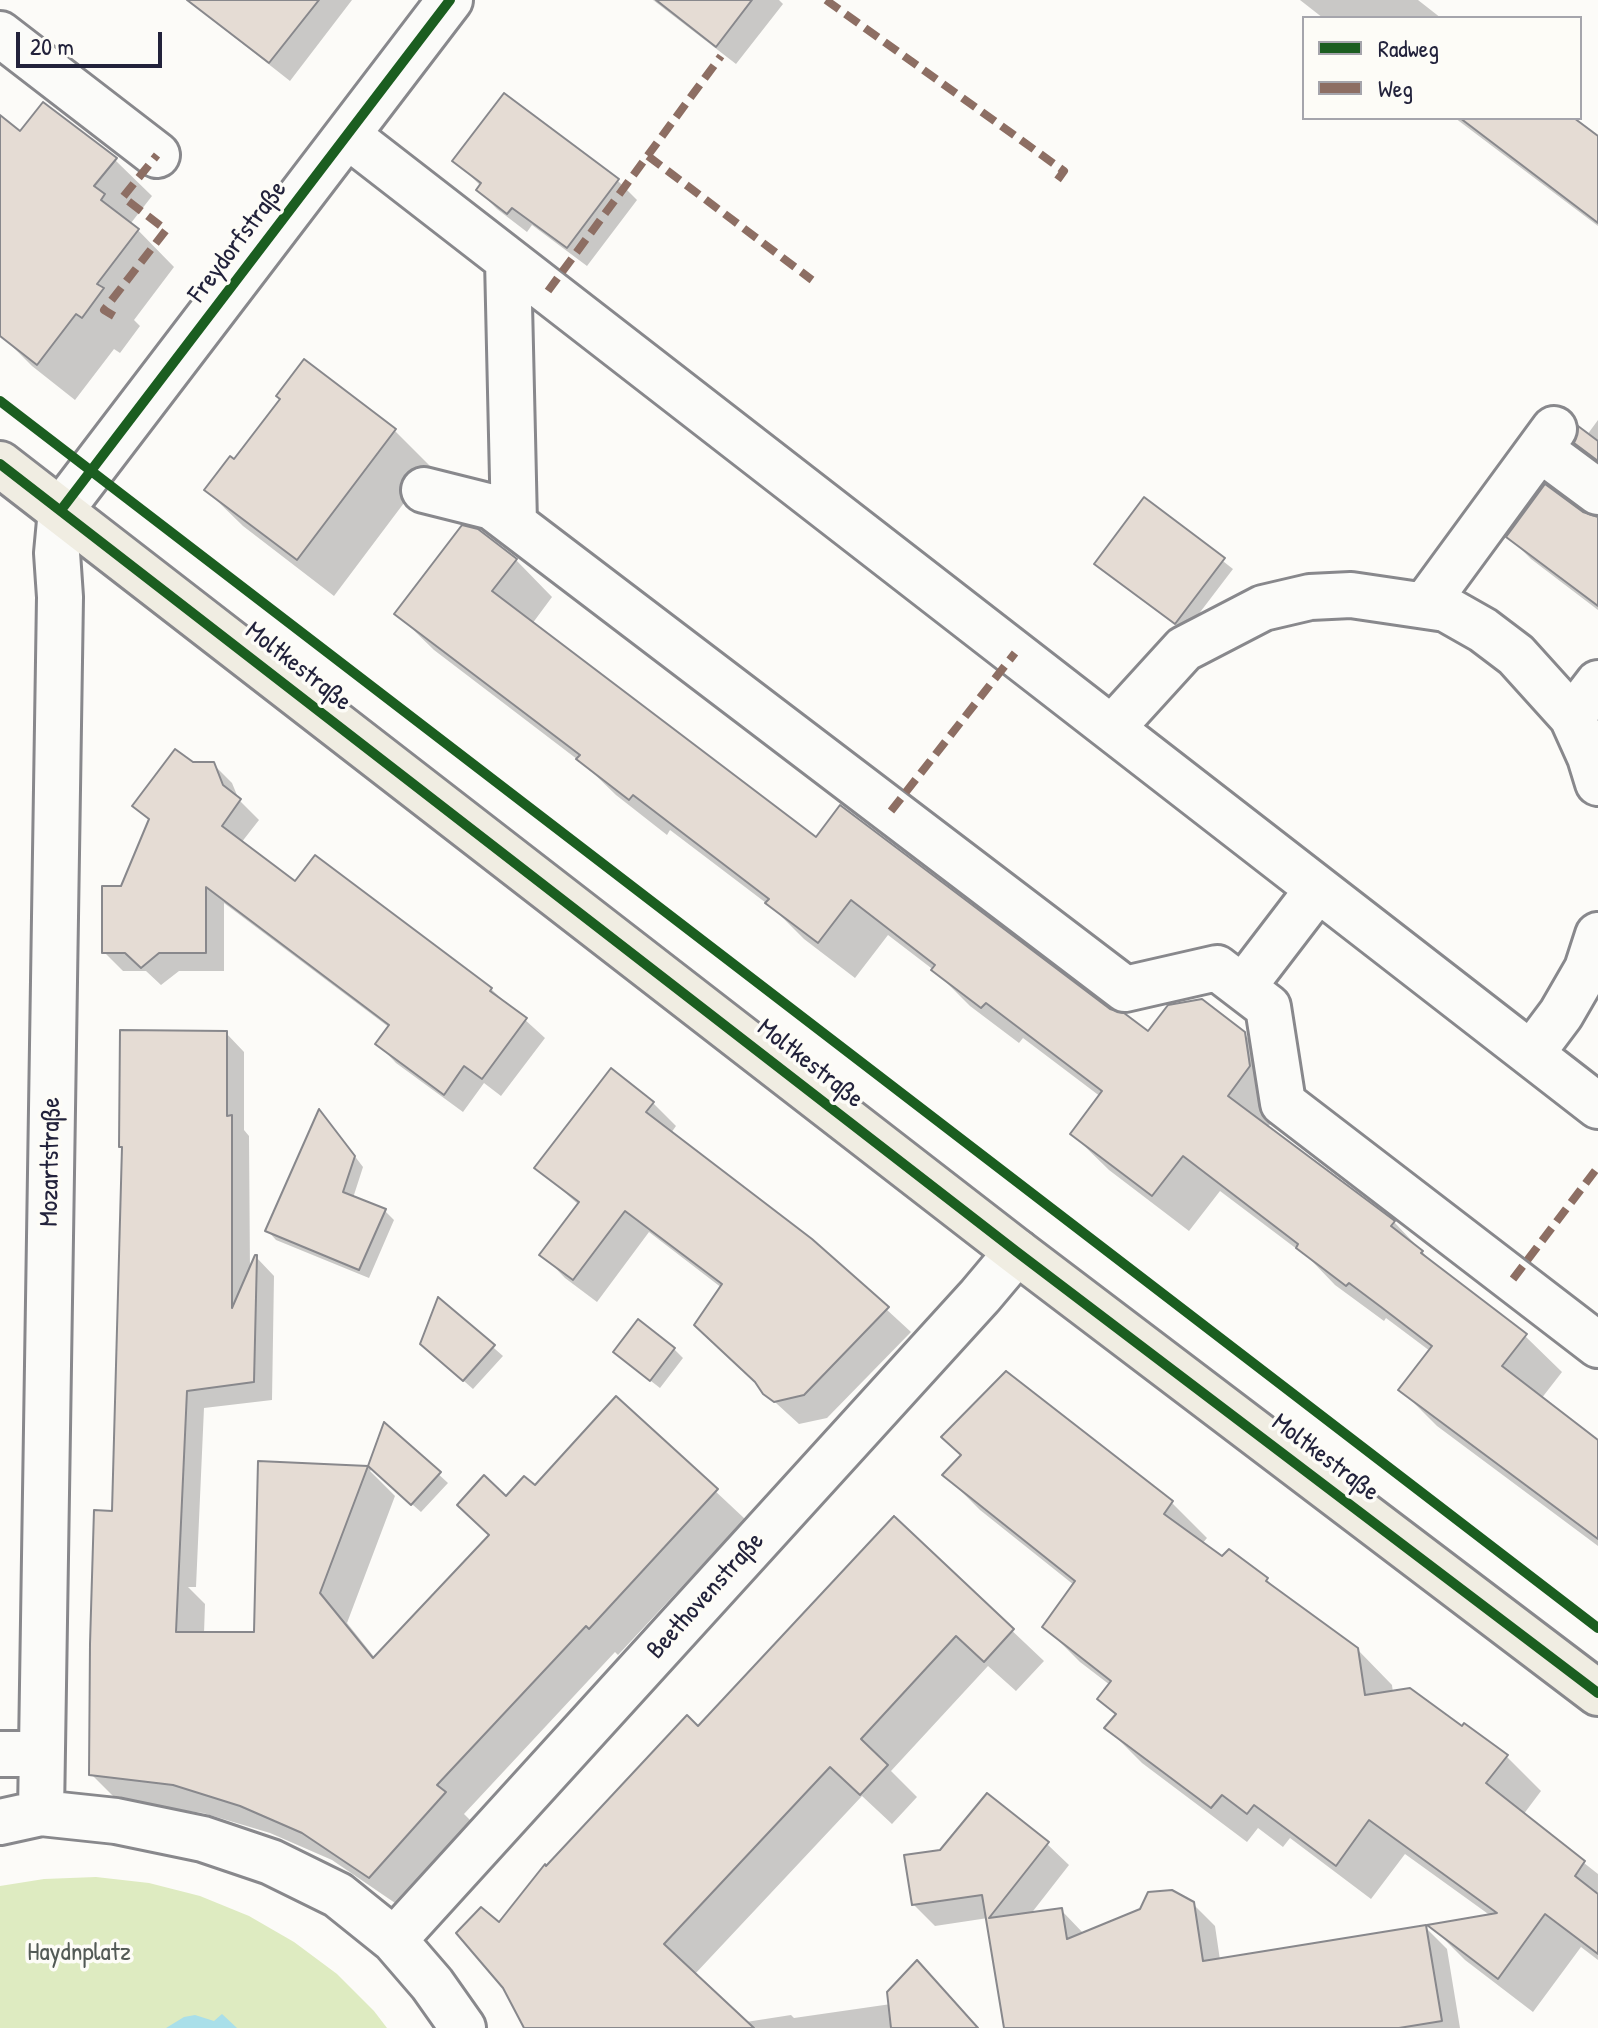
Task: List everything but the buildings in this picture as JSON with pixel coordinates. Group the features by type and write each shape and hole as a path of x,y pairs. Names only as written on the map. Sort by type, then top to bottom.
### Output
{"main road":[{"name":"Moltkestraße","path":"0,464 1017,1252 1598,1693"}],"street":[{"name":"Freydorfstraße","path":"61,510 450,0"},
{"path":"0,34 157,155"},
{"path":"347,135 1598,1106"},
{"path":"508,260 514,523"},
{"path":"1425,605 1547,439 1598,492"},
{"path":"424,490 492,507 1125,989 1217,968 1268,1007 1283,1103 1598,1345"},
{"name":"Mozartstraße","path":"20,1817 60,597 57,553 61,510"},
{"path":"1112,728 1184,649 1263,608 1310,597 1351,595 1446,609 1505,646 1572,717 1598,783"},
{"path":"1572,717 1598,683"},
{"path":"1243,987 1318,889"},
{"path":"1531,1054 1561,1014 1587,969 1598,935"},
{"name":"Beethovenstraße","path":"394,1940 1017,1252"},
{"path":"20,1817 116,1821 203,1839 271,1862 338,1895 394,1940 432,1984 463,2028"}],"green space":[{"name":"Haydnplatz","path":"96,1877 149,1883 200,1896 249,1916 294,1942 337,1974 387,2028 0,2028 0,1886 44,1879"}],"water":[{"path":"222,2014 237,2028 166,2028 184,2017 195,2015 214,2021"}],"marked path":[{"path":"826,0 1064,171 1056,182"},
{"path":"548,291 721,56"},
{"path":"114,316 104,310 166,230 123,197 157,155"},
{"path":"648,156 812,280"},
{"path":"891,811 1015,653"},
{"path":"1513,1279 1598,1167"}],"cycle path":[{"path":"61,510 450,0"},
{"path":"0,401 1598,1628"},
{"path":"0,464 1017,1252 1598,1693"}]}
